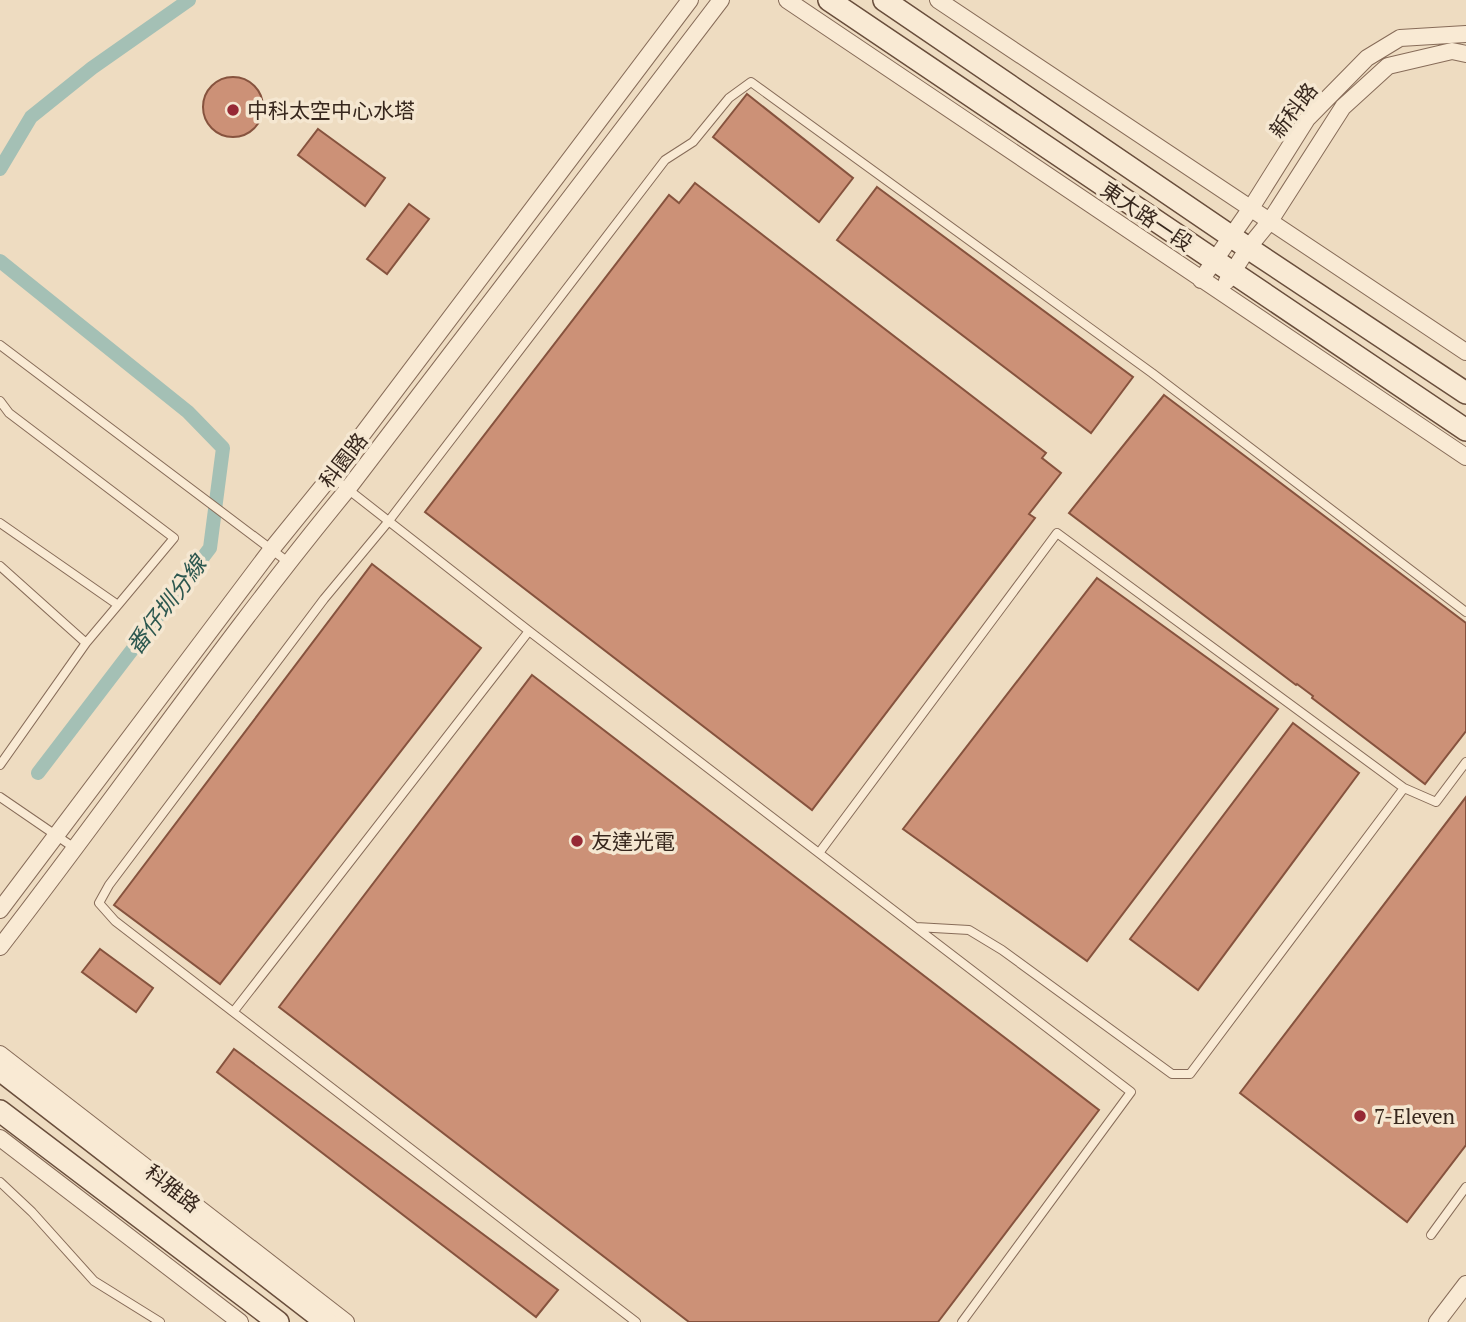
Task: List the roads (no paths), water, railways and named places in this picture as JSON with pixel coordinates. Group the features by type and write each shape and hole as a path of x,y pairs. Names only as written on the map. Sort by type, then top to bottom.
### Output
{"street":[{"name":"科園路","path":"0,910 690,0"},
{"name":"科園路","path":"0,947 76,849 288,562 347,490 721,0"},
{"path":"787,0 1201,280 1226,282 1466,457"},
{"name":"東大路一段","path":"829,0 1213,261 1226,282 1466,430"},
{"name":"東大路一段","path":"884,0 1466,393"},
{"path":"938,0 1466,352"},
{"name":"新科路","path":"1226,282 1251,208 1307,119 1367,58 1400,38 1466,34"},
{"name":"新科路","path":"1201,280 1213,261 1270,220 1343,107 1388,66 1452,51 1466,54"},
{"name":"科雅路","path":"0,1054 346,1322"},
{"name":"科雅路","path":"0,1070 326,1322"},
{"name":"科雅路","path":"0,1111 278,1322"},
{"path":"0,1138 240,1322"},
{"path":"1437,1322 1466,1284"}],"lane":[{"path":"636,1322 115,921 100,903 109,885 324,599 388,522 666,160 693,142 729,98 751,82 1141,364 1466,612"},
{"path":"0,345 288,562"},
{"path":"0,401 9,413 174,538 86,643 0,765"},
{"path":"331,476 529,631 1132,1091 962,1322"},
{"path":"0,523 118,605"},
{"path":"819,853 1056,533 1404,788 1436,802 1466,762"},
{"path":"0,566 86,643"},
{"path":"234,1011 529,631"},
{"path":"916,927 969,930 1002,950 1172,1074 1190,1074 1404,788"},
{"path":"0,797 76,849"},
{"path":"0,1182 32,1212 94,1281 160,1322"},
{"path":"1431,1235 1466,1187"}],"waterway":[{"name":"番仔圳分線","path":"0,169 31,117 92,68 189,0"},
{"name":"番仔圳分線","path":"0,261 188,412 223,448 210,548 38,773"}],"place":[{"name":"中科太空中心水塔","path":"233,110"},
{"name":"友達光電","path":"577,841"},
{"name":"7-Eleven","path":"1360,1116"}]}
